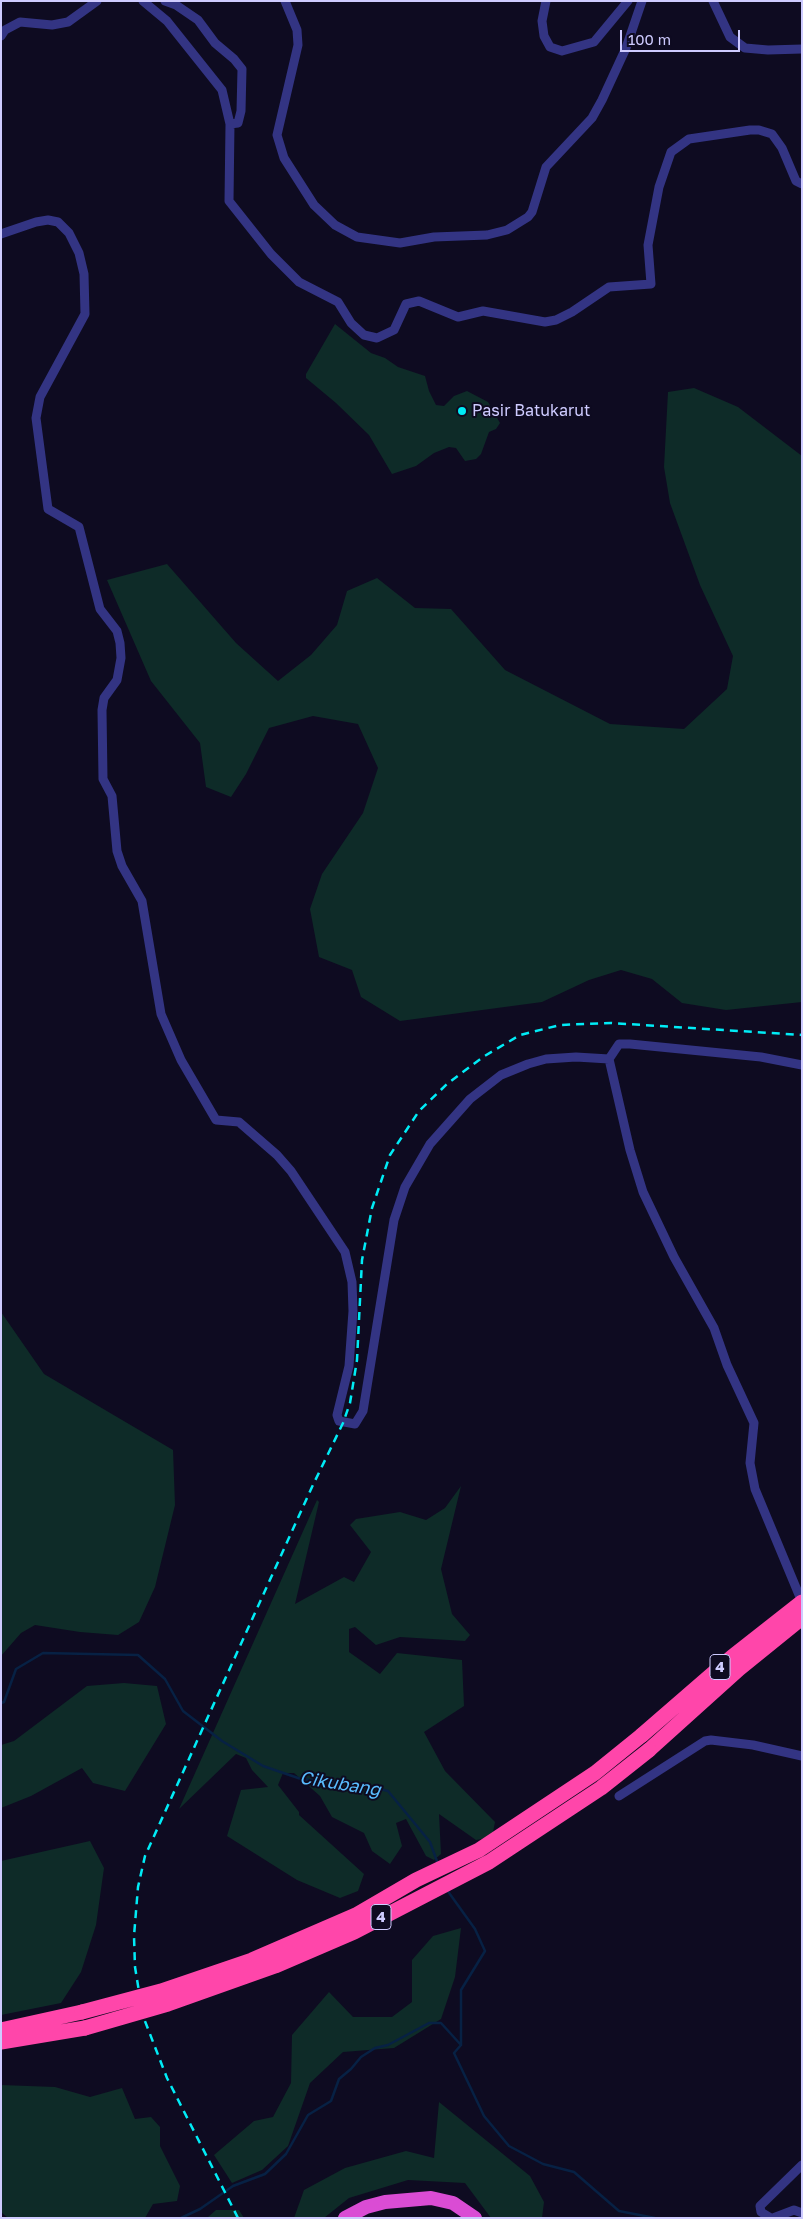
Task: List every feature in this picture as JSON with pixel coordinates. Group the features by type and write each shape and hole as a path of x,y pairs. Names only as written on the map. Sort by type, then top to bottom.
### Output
{"highway":[{"name":"4","path":"1,2030 82,2012 161,1991 252,1960 356,1915 416,1880 479,1850 595,1773 732,1657 802,1602"},
{"name":"4","path":"1,2042 85,2028 168,2004 275,1966 354,1932 489,1862 601,1788 649,1750 739,1669 802,1618"},
{"path":"345,2218 366,2207 385,2202 431,2198 453,2203 475,2218"}],"street":[{"path":"1,36 5,30 20,22 52,25 68,22 97,1"},
{"path":"143,1 167,21 222,90 230,124 229,201 271,254 299,282 338,302 351,323 364,335 377,338 394,330 406,304 419,300 458,317 483,311 545,322 556,320 572,312 609,287 651,284 648,245 659,187 671,152 689,140 750,130 759,130 772,134 782,148 796,181 802,184"},
{"path":"165,1 176,5 198,20 215,43 234,59 242,70 241,111 238,122 230,124"},
{"path":"285,1 296,30 298,45 277,135 284,158 314,205 332,223 357,237 400,243 434,237 498,232 516,226 528,218 532,212 546,168 592,118 602,100 626,48 642,1"},
{"path":"546,1 542,21 544,36 550,47 562,51 594,42 628,1"},
{"path":"713,1 730,37 745,48 768,50 802,49"},
{"path":"1,234 36,222 48,220 58,222 70,233 79,254 84,274 86,314 40,397 36,418 48,509 79,527 100,609 113,626 120,643 121,658 116,680 104,698 102,710 104,779 112,796 117,851 122,866 142,901 161,1014 181,1060 216,1121 239,1122 277,1155 291,1171 346,1252 352,1282 353,1311 349,1366 337,1414 339,1421 355,1424 363,1411 394,1220 405,1187 430,1144 470,1099 501,1075 528,1064 546,1060 576,1056 609,1059"},
{"path":"802,1065 760,1057 630,1044 619,1044 609,1059 630,1150 643,1192 674,1257 714,1328 727,1366 754,1423 750,1463 755,1489 764,1515 802,1602"},
{"path":"619,1796 711,1740 753,1745 802,1756"},
{"path":"802,2165 760,2206 761,2212 772,2218 794,2210 802,2213"}],"green space":[{"path":"335,324 371,353 385,358 398,367 425,376 429,391 436,405 444,406 454,396 467,391 488,402 500,423 496,429 489,432 481,454 476,459 465,461 456,448 449,447 434,453 416,466 392,474 369,435 336,403 306,378 306,374"},
{"path":"694,388 738,407 802,456 802,1002 726,1010 682,1003 652,979 621,970 589,980 542,1002 400,1021 361,997 352,970 319,957 310,909 322,874 363,813 378,768 358,724 313,716 269,728 246,774 231,797 206,787 200,743 151,681 107,580 167,564 236,643 278,681 311,655 337,625 347,591 377,578 415,608 451,609 505,670 610,724 684,729 727,689 733,656 700,585 670,503 664,467 668,392"},
{"path":"1,1312 44,1374 173,1450 175,1505 155,1587 139,1622 118,1635 80,1632 35,1625 21,1633 1,1656"},
{"path":"461,1486 441,1569 452,1614 470,1635 465,1641 400,1637 376,1645 355,1627 349,1629 349,1652 380,1674 397,1653 462,1660 464,1706 424,1732 445,1771 495,1822 492,1837 476,1840 439,1814 441,1854 434,1860 426,1856 406,1819 396,1823 402,1846 390,1864 372,1851 364,1833 332,1817 320,1796 294,1773 283,1773 278,1785 299,1812 299,1815 364,1874 358,1891 340,1898 297,1880 227,1836 241,1790 268,1787 252,1770 246,1758 236,1754 179,1809 317,1500 319,1502 295,1604 344,1577 354,1582 371,1552 350,1525 356,1519 400,1512 426,1520 445,1508"},
{"path":"124,1683 157,1686 166,1724 125,1791 93,1783 82,1768 31,1796 1,1808 1,1745 14,1741 87,1686"},
{"path":"90,1841 104,1868 96,1925 81,1972 61,2003 1,2015 1,1861"},
{"path":"461,1928 455,1977 441,2019 394,2048 343,2052 310,2083 288,2146 262,2170 232,2183 214,2155 254,2121 273,2117 291,2083 292,2035 329,1992 353,2017 392,2017 412,2002 412,1960 433,1936"},
{"path":"1,2085 55,2087 90,2097 122,2088 135,2119 151,2117 160,2127 160,2146 180,2186 177,2201 153,2204 145,2218 8,2218 1,2212"},
{"path":"439,2102 530,2176 544,2202 542,2218 491,2218 465,2183 408,2180 349,2198 324,2218 294,2218 304,2190 345,2168 406,2151 434,2158"},
{"path":"216,2210 239,2210 244,2218 207,2218"}],"waterway":[{"name":"Cikubang","path":"1,1703 4,1702 16,1669 43,1653 138,1655 165,1679 183,1711 222,1741 263,1766 301,1779 356,1783 388,1791 430,1842 438,1864"},
{"name":"Cikubang","path":"447,1890 475,1929 485,1951 461,1990 461,2045 454,2053 484,2116 509,2146 543,2164 574,2172 619,2211 655,2218"},
{"path":"181,2218 200,2209 233,2186 265,2174 286,2154 308,2115 331,2101 339,2079 361,2057 375,2048 388,2045 429,2023 441,2023 461,2045"}],"railway":[{"path":"238,2218 167,2078 143,2016 135,1967 134,1936 138,1887 145,1856 312,1487 343,1423 350,1403 357,1360 362,1260 372,1208 390,1155 419,1111 447,1084 483,1057 520,1035 560,1025 611,1023 802,1035"}],"place":[{"name":"Pasir Batukarut","path":"462,411"}]}
